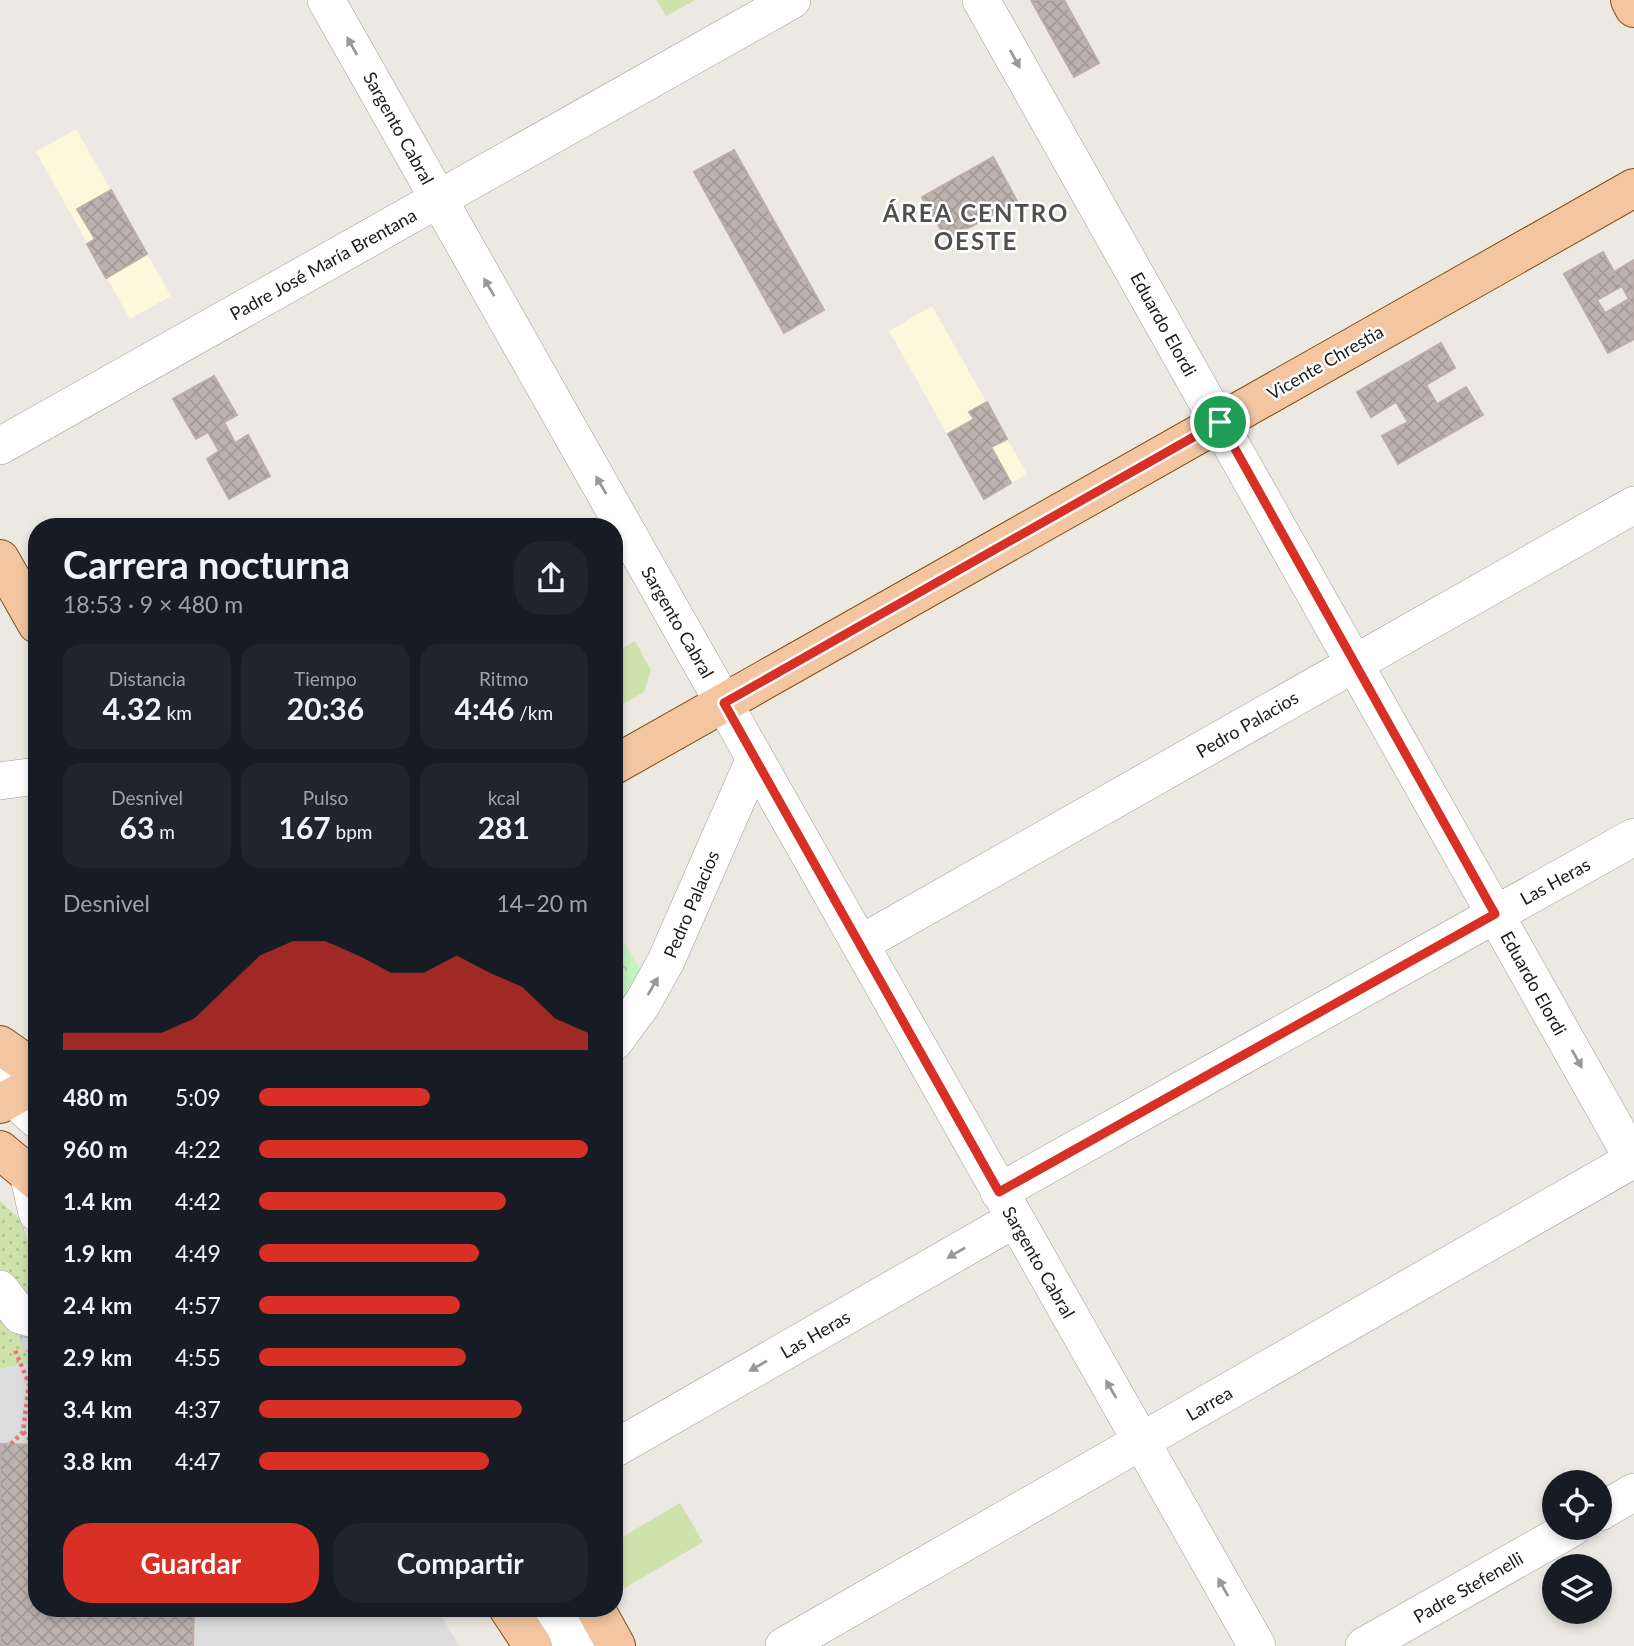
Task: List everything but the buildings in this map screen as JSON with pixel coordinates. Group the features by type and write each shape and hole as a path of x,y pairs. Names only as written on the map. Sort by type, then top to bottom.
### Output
{"main road":[{"path":"1630,0 1634,8"},
{"name":"Vicente Chrestia","path":"623,760 1634,188"},
{"path":"0,559 28,608"},
{"path":"0,1045 19,1117"},
{"path":"514,1617 533,1646"},
{"path":"600,1617 616,1646"}],"street":[{"name":"Sargento Cabral","path":"326,0 619,518"},
{"name":"Padre José María Brentana","path":"0,446 792,0"},
{"name":"Eduardo Elordi","path":"981,0 1634,1160"},
{"name":"Pedro Palacios","path":"860,944 1634,505"},
{"name":"Sargento Cabral","path":"623,524 1257,1646"},
{"name":"Pedro Palacios","path":"623,1029 648,994 666,961 755,758"},
{"path":"0,781 28,777"},
{"name":"Las Heras","path":"623,1443 1007,1206 1495,914 1634,837"},
{"path":"0,1058 5,1065 19,1117 28,1165"},
{"name":"Larrea","path":"784,1646 1634,1160"},
{"path":"0,1289 20,1315 27,1337"},
{"path":"1612,1505 1634,1492"},
{"name":"Padre Stefenelli","path":"1364,1646 1551,1540"},
{"path":"541,1617 557,1646"},
{"path":"579,1617 595,1646"}],"path":[{"path":"27,1337 28,1360"},
{"path":"27,1337 21,1360 28,1381"},
{"path":"11,1444 23,1432 28,1392"},
{"path":"23,1432 28,1437"}],"shaded area":[{"path":"76,129 171,296 130,319 36,152"},
{"path":"932,306 1027,474 984,499 889,331"},
{"path":"4,1316 28,1325 28,1355 19,1336"},
{"path":"28,1364 28,1445 0,1444 0,1369"},
{"path":"194,1617 442,1617 459,1646 193,1646"}],"green space":[{"path":"657,0 695,0 666,16"},
{"path":"635,641 651,670 644,692 623,704 623,648"},
{"path":"623,940 643,974 623,1004"},
{"path":"0,1201 21,1220 28,1241 28,1303 0,1277"},
{"path":"0,1311 19,1336 28,1355 28,1364 0,1369"},
{"path":"680,1503 703,1542 625,1588 623,1537"}],"district":[{"name":"ÁREA CENTRO OESTE","path":"976,226"}],"route":[{"path":"1220,422 1495,914 999,1192 724,703 1220,422"}]}
